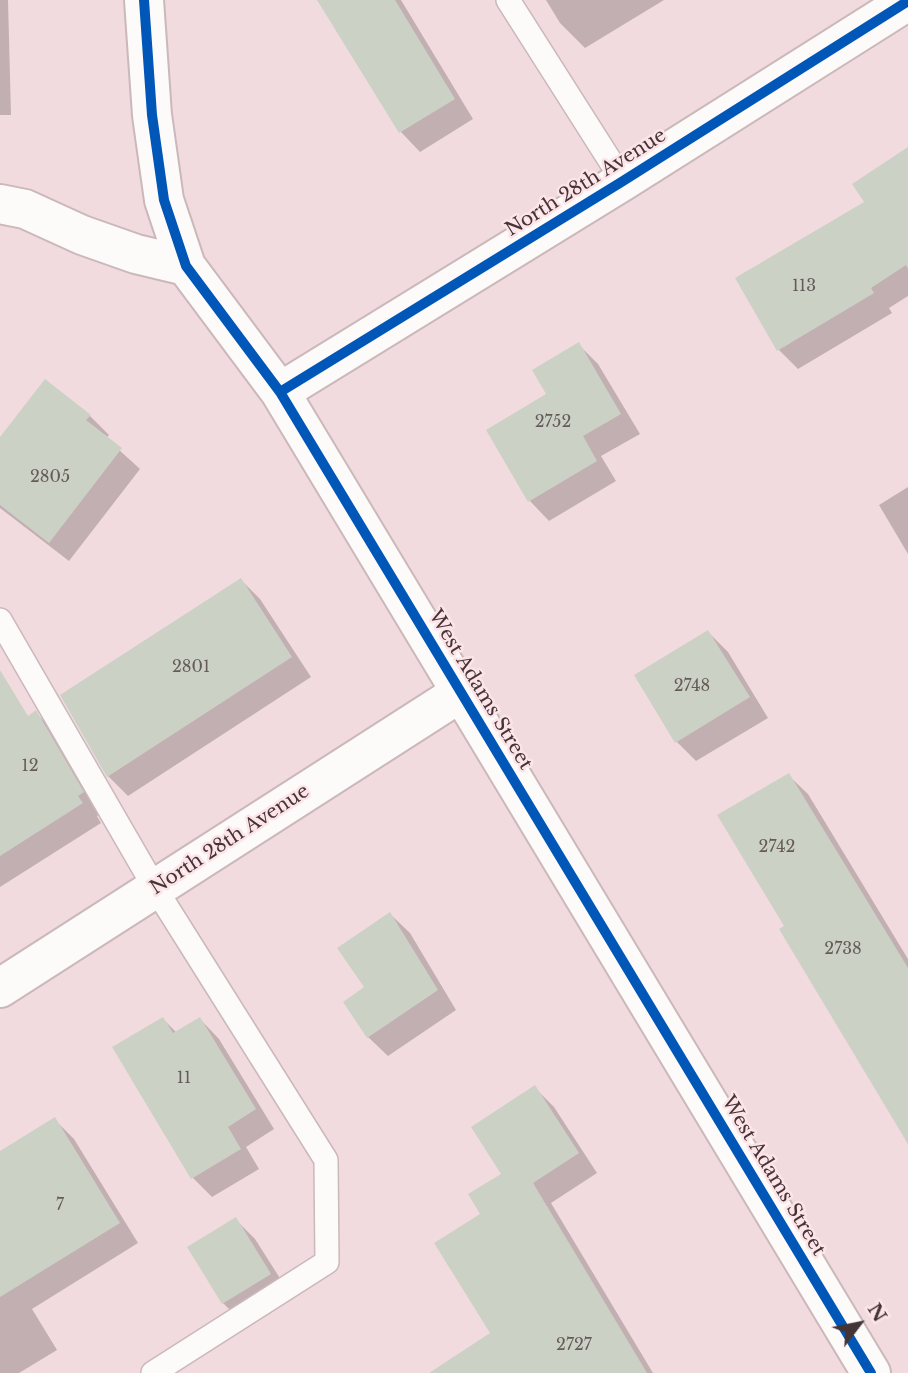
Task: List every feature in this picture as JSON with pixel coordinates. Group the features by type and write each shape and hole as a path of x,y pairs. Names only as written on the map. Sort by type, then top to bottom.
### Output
{"street":[{"name":"West Adams Street","path":"144,0 152,115 164,200 186,266 280,393 871,1373"},
{"name":"North 28th Avenue","path":"280,393 908,1"},
{"path":"0,204 25,209 82,235 136,254 186,266"},
{"name":"North 28th Avenue","path":"0,988 460,693"}],"lane":[{"path":"508,0 623,181"},
{"path":"0,620 155,888 326,1160 327,1262 153,1373"}],"building":[{"path":"317,0 395,0 455,99 399,133"},
{"path":"908,147 908,269 906,265 871,288 874,293 777,351 735,278 864,202 852,184"},
{"path":"579,342 621,414 583,436 597,461 528,502 486,430 546,394 532,370"},
{"path":"45,379 91,415 86,420 122,448 49,543 0,505 0,437"},
{"path":"241,578 292,657 107,777 60,695"},
{"path":"708,630 750,697 675,743 634,675"},
{"path":"0,670 28,716 36,710 84,792 78,796 83,803 0,856"},
{"path":"789,773 908,968 908,1144 779,929 784,926 717,815"},
{"path":"390,912 438,990 367,1038 343,1002 364,987 337,948"},
{"path":"163,1017 173,1033 200,1017 256,1109 228,1127 241,1149 191,1179 112,1047"},
{"path":"535,1085 579,1153 533,1183 647,1373 429,1373 490,1333 434,1243 480,1214 468,1194 501,1174 471,1127"},
{"path":"55,1117 120,1223 0,1297 0,1151"},
{"path":"236,1217 271,1274 222,1304 187,1247"}],"cycle path":[{"path":"144,0 152,115 164,200 186,266 280,392 871,1373"},
{"path":"280,392 623,181 908,1"}]}
